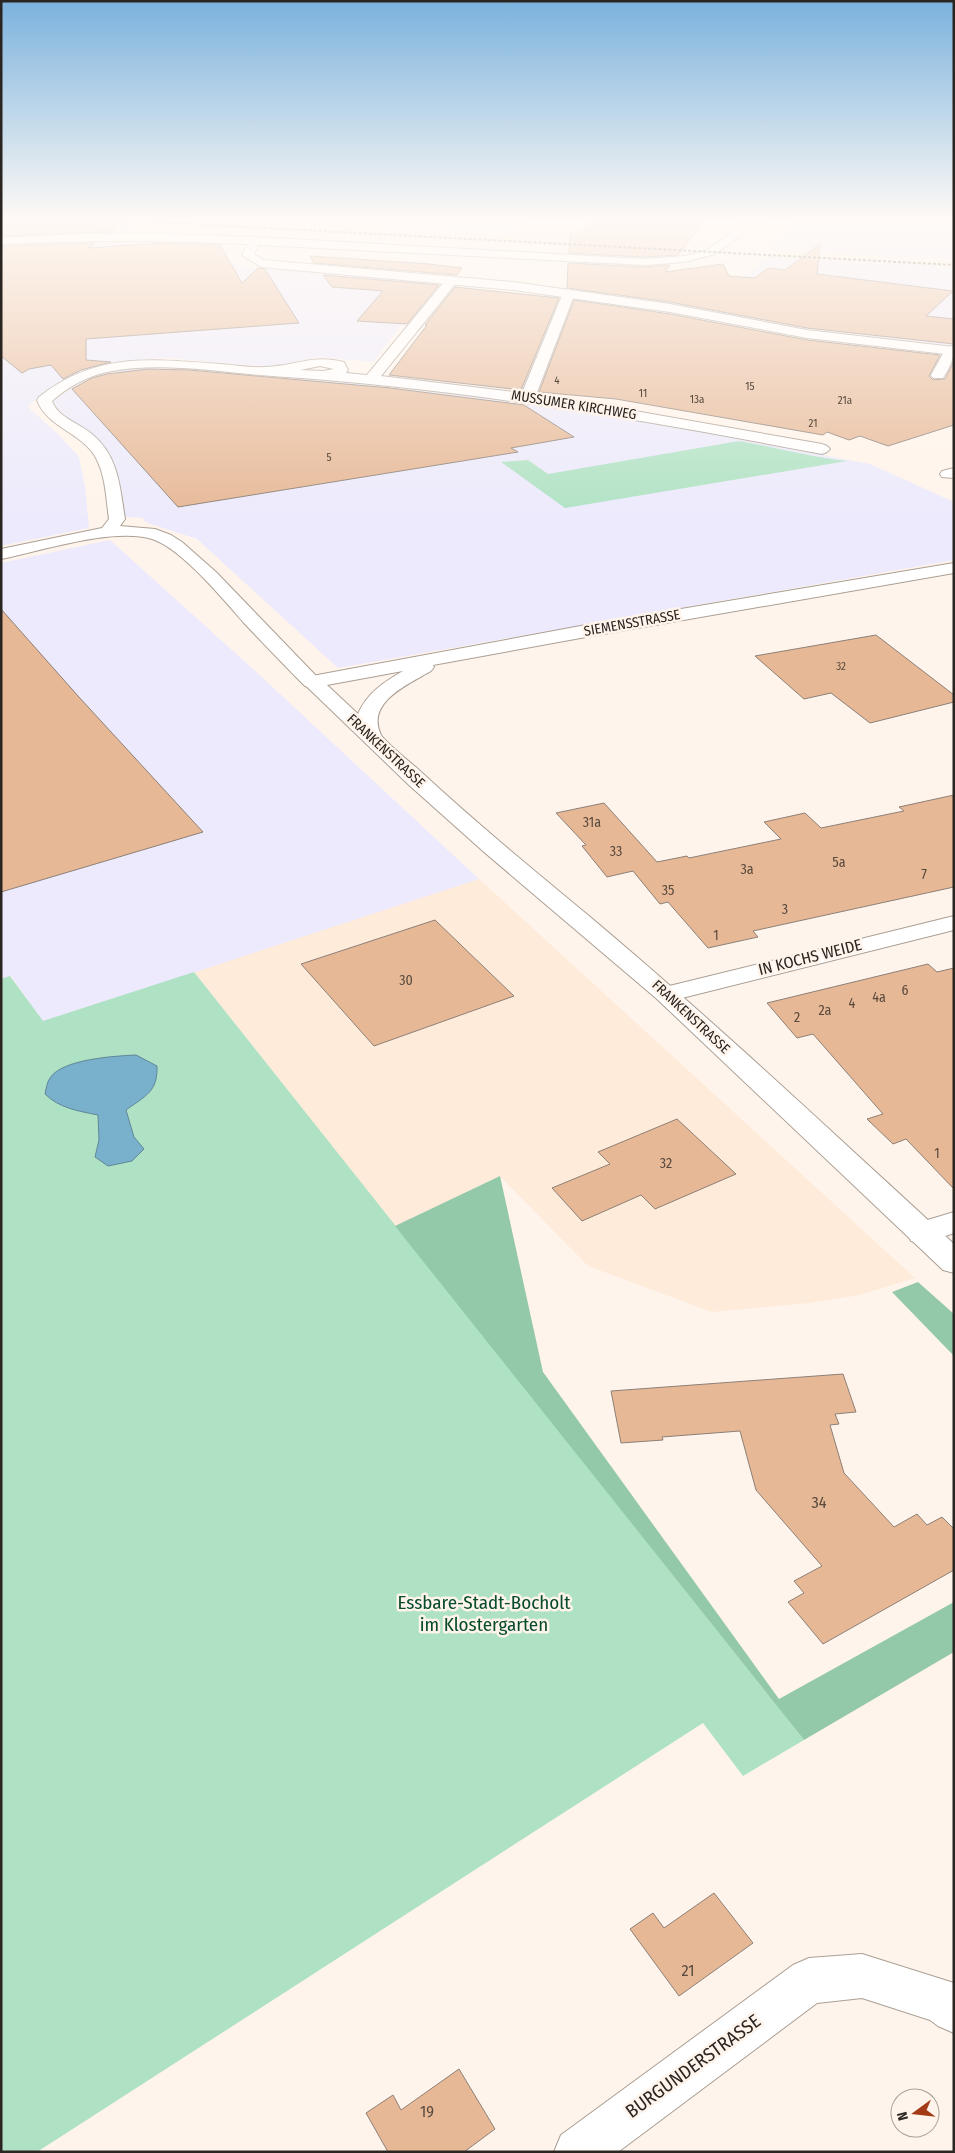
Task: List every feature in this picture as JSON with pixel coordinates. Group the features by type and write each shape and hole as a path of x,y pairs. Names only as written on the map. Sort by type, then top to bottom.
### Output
{"street":[{"path":"371,379 417,322"},
{"path":"528,397 557,322"},
{"path":"746,322 807,334 953,350 938,375"},
{"name":"MUSSUMER KIRCHWEG","path":"108,532 117,519 110,469 101,453 86,436 54,416 46,408 44,400 52,392 73,380 98,369 120,365 164,364 323,375 528,397 822,449"},
{"name":"FRANKENSTRASSE","path":"1,554 108,532 128,531 154,534 166,538 200,567 312,682 372,738 492,847 666,994 954,1262"},
{"name":"SIEMENSSTRASSE","path":"312,682 801,593 954,568"},
{"path":"372,738 368,717 370,709 383,692 436,659"},
{"name":"IN KOCHS WEIDE","path":"666,994 954,923"},
{"path":"922,1233 954,1222"},
{"name":"BURGUNDERSTRASSE","path":"578,2152 809,1981 862,1976 943,2001 954,2010"}],"shaded area":[{"path":"1,322 404,322 373,362 319,357 269,367 168,358 114,362 90,369 46,390 28,407 59,435 79,457 85,486 89,528 1,546"},
{"path":"778,322 954,322 954,346"},
{"path":"137,367 351,383 474,397 683,428 870,464 954,502 954,560 338,668 197,539 145,522 143,518 118,516 106,454 51,403 74,386 108,374"},
{"path":"110,540 265,680 479,879 43,1022 11,976 1,979 1,563"},
{"path":"479,879 915,1278 860,1295 809,1303 712,1312 588,1266 500,1176 395,1226 194,972"}],"green space":[{"path":"739,441 847,461 565,508 501,462 528,460 548,474"},
{"name":"Essbare-Stadt-Bocholt im Klostergarten","path":"194,972 804,1740 743,1776 703,1723 37,2152 1,2152 1,979 10,976 43,1021"},
{"path":"500,1176 543,1372 779,1699 954,1602 954,1652 804,1740 395,1226"},
{"path":"918,1282 954,1314 954,1356 892,1292"}],"water":[{"path":"136,1055 157,1066 157,1075 153,1088 126,1110 134,1137 144,1149 132,1161 108,1166 95,1157 99,1140 98,1115 69,1108 50,1099 45,1094 48,1081 56,1072 77,1063 115,1056"}],"building":[{"path":"1,322 299,323 86,339 86,360 111,362 81,370 63,379 51,365 29,369 22,373 1,356"},
{"path":"382,322 408,322 407,324"},
{"path":"427,322 549,322 521,390 389,375 427,325 425,325"},
{"path":"565,322 715,322 807,340 940,355 929,376 933,380 945,379 954,361 954,425 888,446 860,436 849,440 827,432 823,435 616,399 539,392"},
{"path":"778,322 954,322 954,344 807,328"},
{"path":"148,369 189,370 390,388 524,405 574,437 511,448 518,452 178,507 72,389 92,378 107,374"},
{"path":"1,609 78,696 203,832 1,892"},
{"path":"876,635 954,695 954,702 870,723 831,693 804,699 755,656"},
{"path":"954,795 954,887 753,931 758,937 708,948 668,902 660,904 633,871 607,877 582,846 586,845 556,813 604,803 657,862 687,856 689,858 781,839 764,822 805,813 821,828 904,811 899,807"},
{"path":"435,920 514,996 374,1046 301,964"},
{"path":"928,964 937,972 954,968 954,1189 906,1139 893,1144 867,1119 883,1114 813,1034 797,1038 767,1003"},
{"path":"677,1119 736,1174 655,1209 641,1195 582,1221 552,1188 610,1164 598,1152"},
{"path":"843,1374 856,1412 835,1414 839,1424 830,1425 844,1473 894,1527 917,1514 927,1525 942,1517 954,1529 954,1570 823,1644 788,1602 804,1593 794,1581 822,1566 756,1490 740,1431 662,1437 663,1440 621,1443 611,1391"},
{"path":"714,1893 753,1943 679,1996 630,1929 653,1913 664,1928"},
{"path":"459,2069 495,2129 464,2152 388,2152 366,2113 393,2095 401,2110"}]}
